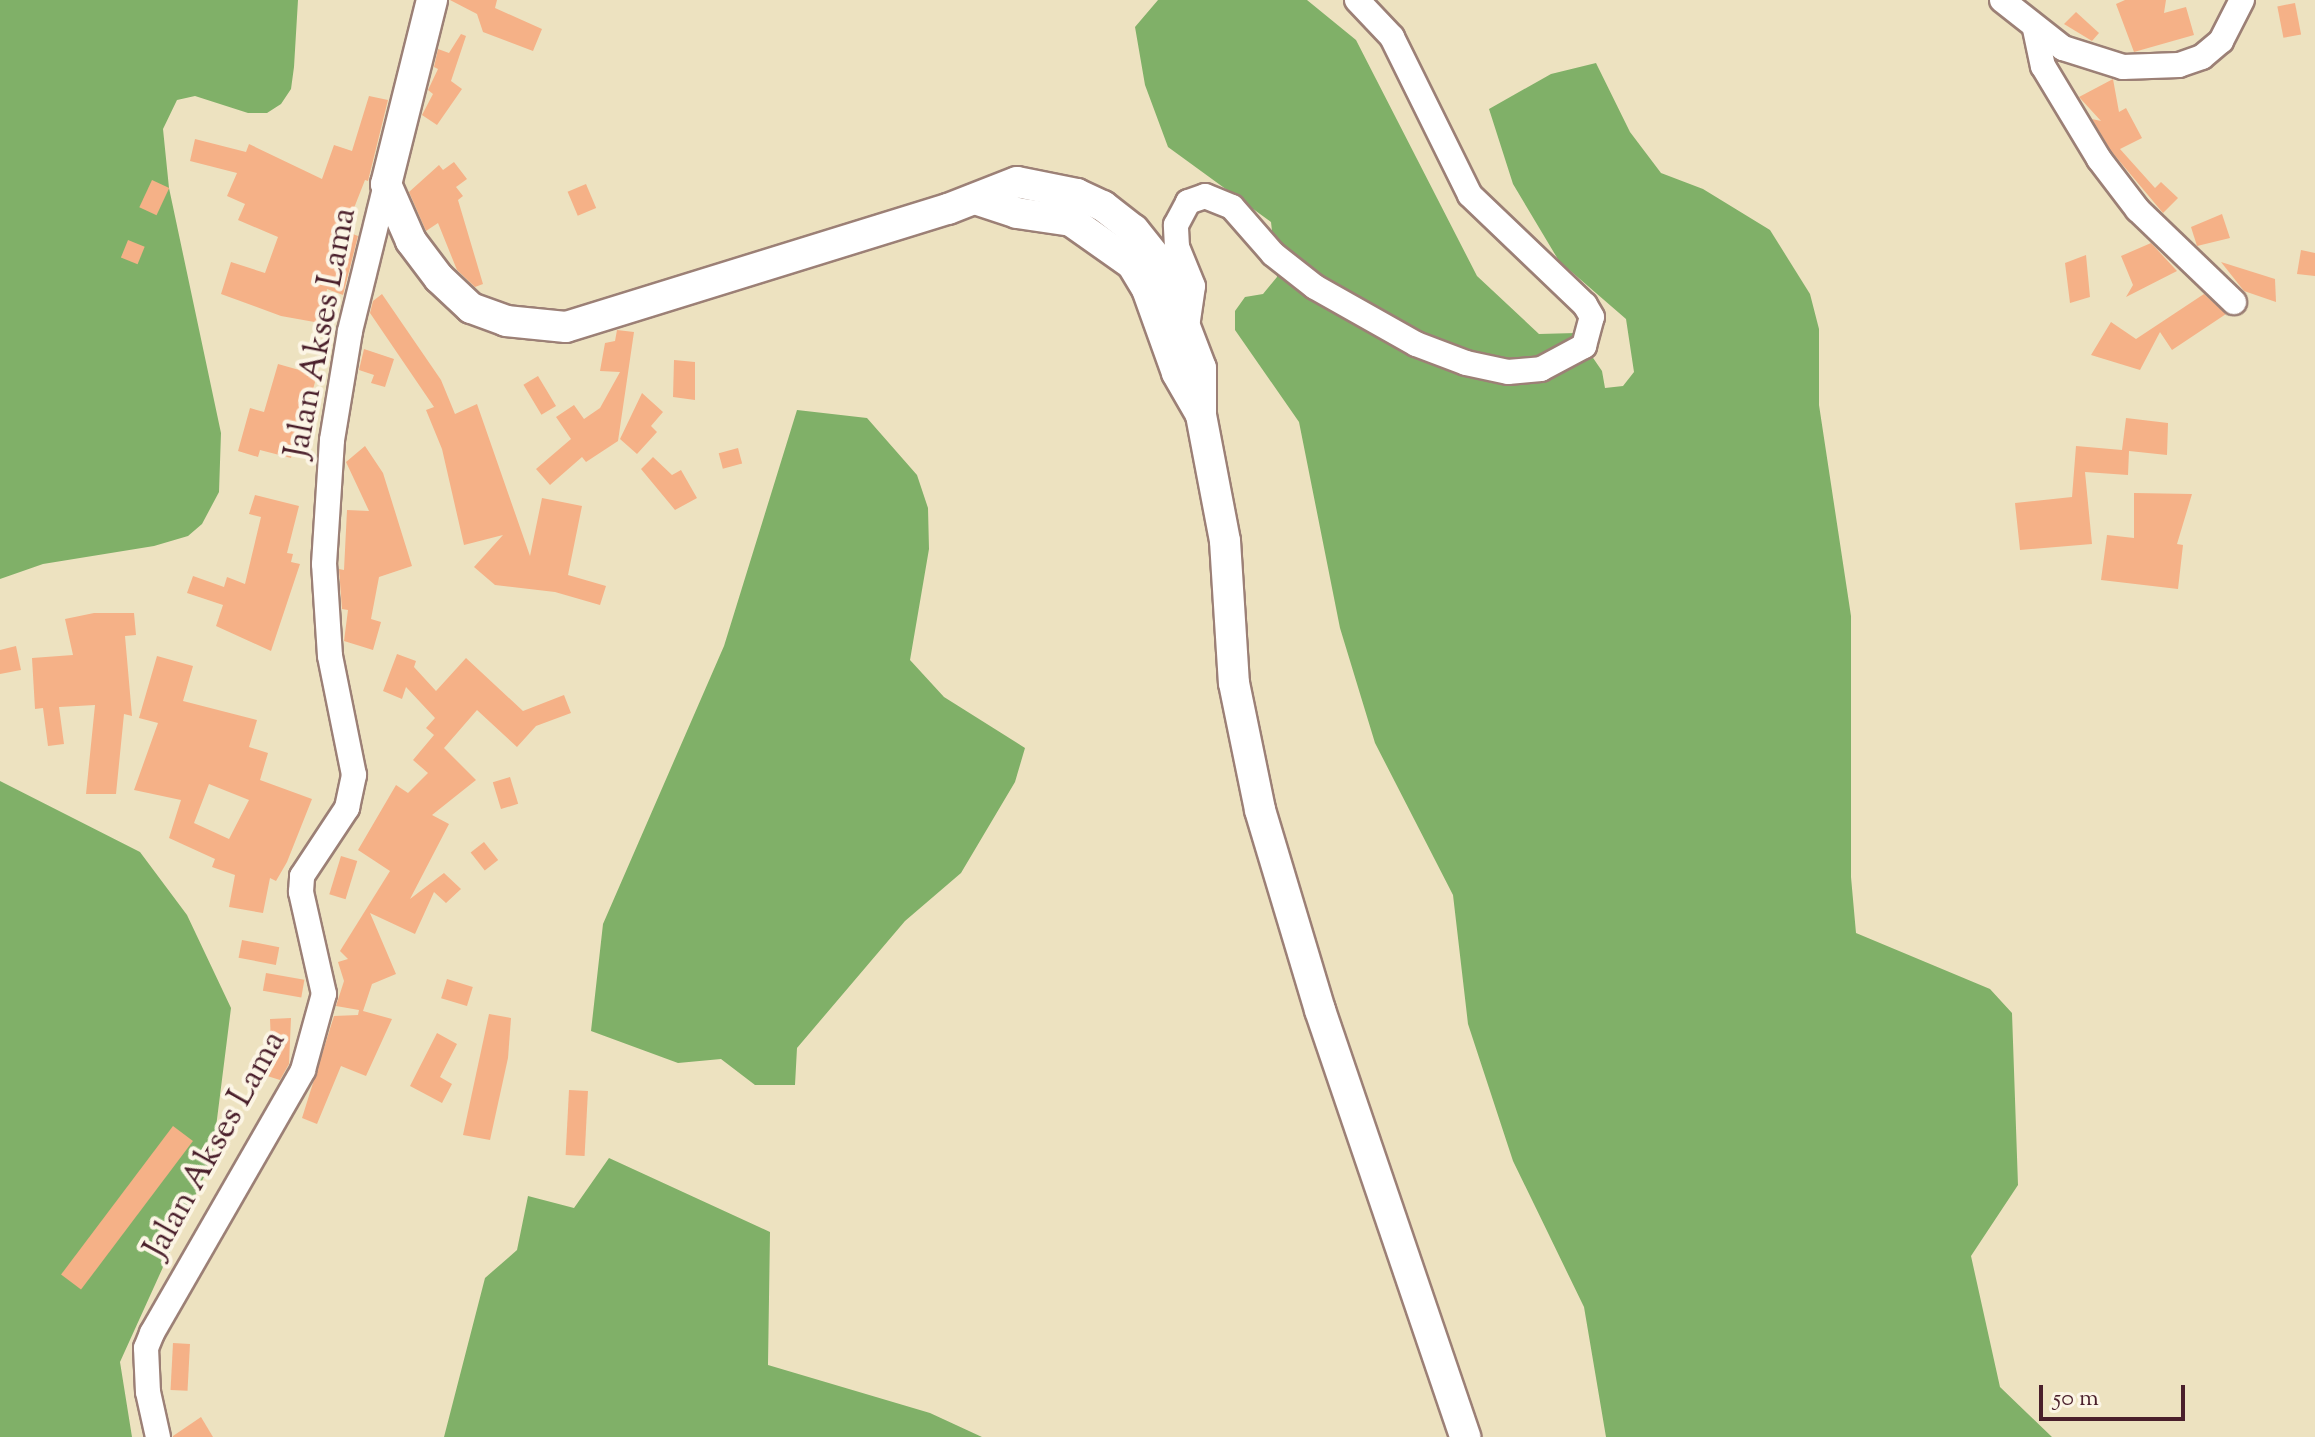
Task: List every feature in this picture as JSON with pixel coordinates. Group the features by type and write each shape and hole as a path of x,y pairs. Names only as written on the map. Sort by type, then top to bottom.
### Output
{"main road":[{"path":"432,0 386,184 411,241 471,308 543,328 566,327 636,308 961,204 1017,182 1077,194 1103,206 1134,230 1161,264 1201,368 1201,415 1225,541 1234,683 1260,810 1320,1010 1465,1437"},
{"path":"961,204 1071,221 1132,264 1147,289 1177,373 1201,415"}],"street":[{"path":"1187,327 1193,286 1177,247 1176,225 1188,202 1205,196 1232,207 1273,254 1315,287 1428,349 1508,372 1541,369 1584,346 1592,317 1585,305 1470,195 1392,37 1357,0"},
{"path":"2002,0 2063,48 2123,67 2179,65 2202,57 2221,41 2242,0"},
{"path":"2035,29 2043,66 2099,159 2138,210 2234,302"},
{"name":"Jalan Akses Lama","path":"158,1437 148,1392 146,1348 303,1070 324,994 301,892 302,876 347,808 354,775 330,656 324,564 332,440 350,331 386,184"}],"green space":[{"path":"0,0 298,0 291,89 281,104 267,113 248,113 195,96 177,100 163,129 169,188 221,433 219,492 202,524 188,536 154,546 43,564 0,579"},
{"path":"1158,0 1307,0 1356,40 1477,276 1539,334 1576,333 1602,371 1605,388 1623,386 1634,372 1626,319 1559,261 1513,184 1489,109 1551,74 1596,63 1630,132 1661,173 1703,189 1770,230 1810,294 1819,329 1819,405 1851,616 1851,877 1856,933 1990,989 2012,1013 2018,1185 1971,1256 2000,1387 2052,1437 1606,1437 1584,1307 1513,1161 1468,1024 1453,895 1375,743 1340,628 1299,422 1235,330 1235,311 1245,297 1263,294 1277,277 1271,222 1168,147 1145,85 1135,27"},
{"path":"797,410 867,418 917,475 928,508 929,549 910,660 944,697 1025,748 1015,782 961,873 905,921 797,1048 795,1085 755,1085 721,1059 678,1063 591,1031 603,924 724,646"},
{"path":"0,781 140,852 187,915 231,1008 212,1159 120,1362 132,1437 0,1437"},
{"path":"609,1158 770,1232 768,1365 930,1413 982,1437 444,1437 485,1278 517,1250 528,1196 574,1208"}],"building":[{"path":"450,0 497,0 495,8 542,29 533,51 483,32 477,14"},
{"path":"2125,0 2166,0 2164,13 2186,7 2194,35 2134,52 2116,4"},
{"path":"2295,3 2301,34 2283,38 2277,6"},
{"path":"2076,12 2099,33 2092,41 2064,24"},
{"path":"461,34 466,36 451,81 462,89 437,125 422,115 433,94 428,90 438,69 434,67 438,49 449,53"},
{"path":"2113,79 2119,112 2126,108 2142,138 2120,149 2155,188 2161,182 2178,198 2163,213 2111,151 2092,119 2101,121 2079,97"},
{"path":"369,96 388,100 368,181 365,180 345,231 358,236 343,295 327,289 320,323 281,316 221,294 231,262 265,273 278,237 238,220 245,204 227,196 237,173 190,161 195,139 246,152 249,144 322,179 334,145 352,151"},
{"path":"454,162 467,179 456,187 463,196 458,200 483,284 475,287 457,270 438,223 426,231 409,192 439,165 443,170"},
{"path":"152,180 169,188 157,215 139,207"},
{"path":"586,184 596,208 578,216 568,192"},
{"path":"2222,214 2230,238 2197,246 2191,227"},
{"path":"128,240 145,247 138,264 121,258"},
{"path":"2151,243 2177,271 2126,297 2133,285 2121,256"},
{"path":"2301,250 2315,253 2315,276 2297,274"},
{"path":"2086,255 2090,297 2070,303 2065,263"},
{"path":"2221,262 2275,279 2276,302 2244,291"},
{"path":"382,294 441,380 455,414 477,404 530,556 542,498 582,506 568,575 606,586 600,605 555,592 495,585 474,567 503,535 464,545 442,449 426,410 434,407 370,313 373,301"},
{"path":"2204,294 2226,314 2172,350 2160,332 2140,370 2091,355 2111,322 2136,339"},
{"path":"617,330 634,332 618,441 586,462 582,457 550,485 536,469 571,439 556,417 574,405 584,419 600,408 620,372 600,371 605,343 615,341"},
{"path":"364,349 394,359 385,387 371,383 374,375 359,370"},
{"path":"674,360 695,362 695,400 673,397"},
{"path":"278,364 317,375 308,407 316,410 310,429 300,426 291,458 260,450 258,457 238,451 250,408 264,412"},
{"path":"538,376 556,406 541,415 523,385"},
{"path":"642,393 663,412 651,426 657,432 637,454 620,439"},
{"path":"2126,418 2168,423 2167,455 2129,451 2128,475 2085,472 2092,544 2020,550 2015,503 2072,497 2076,446 2122,450"},
{"path":"365,446 383,473 412,566 379,577 371,619 381,622 373,650 344,641 348,610 342,609 339,569 344,570 347,510 369,511 346,462"},
{"path":"738,448 742,463 723,469 719,453"},
{"path":"653,457 672,475 681,470 697,498 675,510 641,469"},
{"path":"2134,493 2192,494 2177,544 2183,545 2178,589 2101,580 2107,535 2134,538"},
{"path":"255,495 299,506 287,553 293,554 291,562 300,564 271,651 216,626 223,605 187,593 193,576 224,587 227,577 245,584 261,517 249,514"},
{"path":"94,613 134,613 136,635 125,636 132,716 124,714 116,794 86,794 95,705 59,707 64,744 48,746 43,708 35,709 32,658 73,655 65,619"},
{"path":"16,646 21,670 0,674 0,650"},
{"path":"397,654 416,661 414,667 436,691 466,658 523,711 564,695 571,713 536,726 517,747 477,710 444,748 476,780 432,815 449,824 410,899 444,873 461,889 446,903 434,892 415,934 370,913 396,974 372,984 363,1011 392,1019 366,1076 341,1066 317,1124 302,1118 334,1016 358,1015 359,1010 336,1006 344,981 338,962 348,959 340,951 390,871 358,850 396,785 408,793 428,773 413,760 434,735 426,728 435,718 406,687 402,699 383,691"},
{"path":"157,656 193,666 183,701 257,720 249,747 268,753 260,780 312,799 287,862 276,881 270,878 263,913 229,907 235,875 212,867 215,859 169,838 181,800 134,790 158,723 139,718","holes":["209,784 249,800 229,839 194,823"]},
{"path":"510,777 518,804 501,809 493,782"},
{"path":"484,842 498,860 485,871 471,852"},
{"path":"341,856 357,861 346,899 329,894"},
{"path":"242,940 279,947 276,965 239,958"},
{"path":"266,973 304,980 301,997 263,991"},
{"path":"447,979 473,987 467,1006 441,998"},
{"path":"489,1014 511,1018 508,1058 490,1140 463,1135"},
{"path":"291,1018 289,1064 280,1080 261,1074 271,1043 270,1019"},
{"path":"437,1033 457,1044 440,1077 452,1084 442,1103 410,1086"},
{"path":"569,1090 588,1091 585,1156 566,1155"},
{"path":"173,1126 193,1141 81,1290 61,1275"},
{"path":"173,1343 190,1344 188,1391 171,1390"},
{"path":"201,1417 213,1437 173,1437 173,1436"}]}
